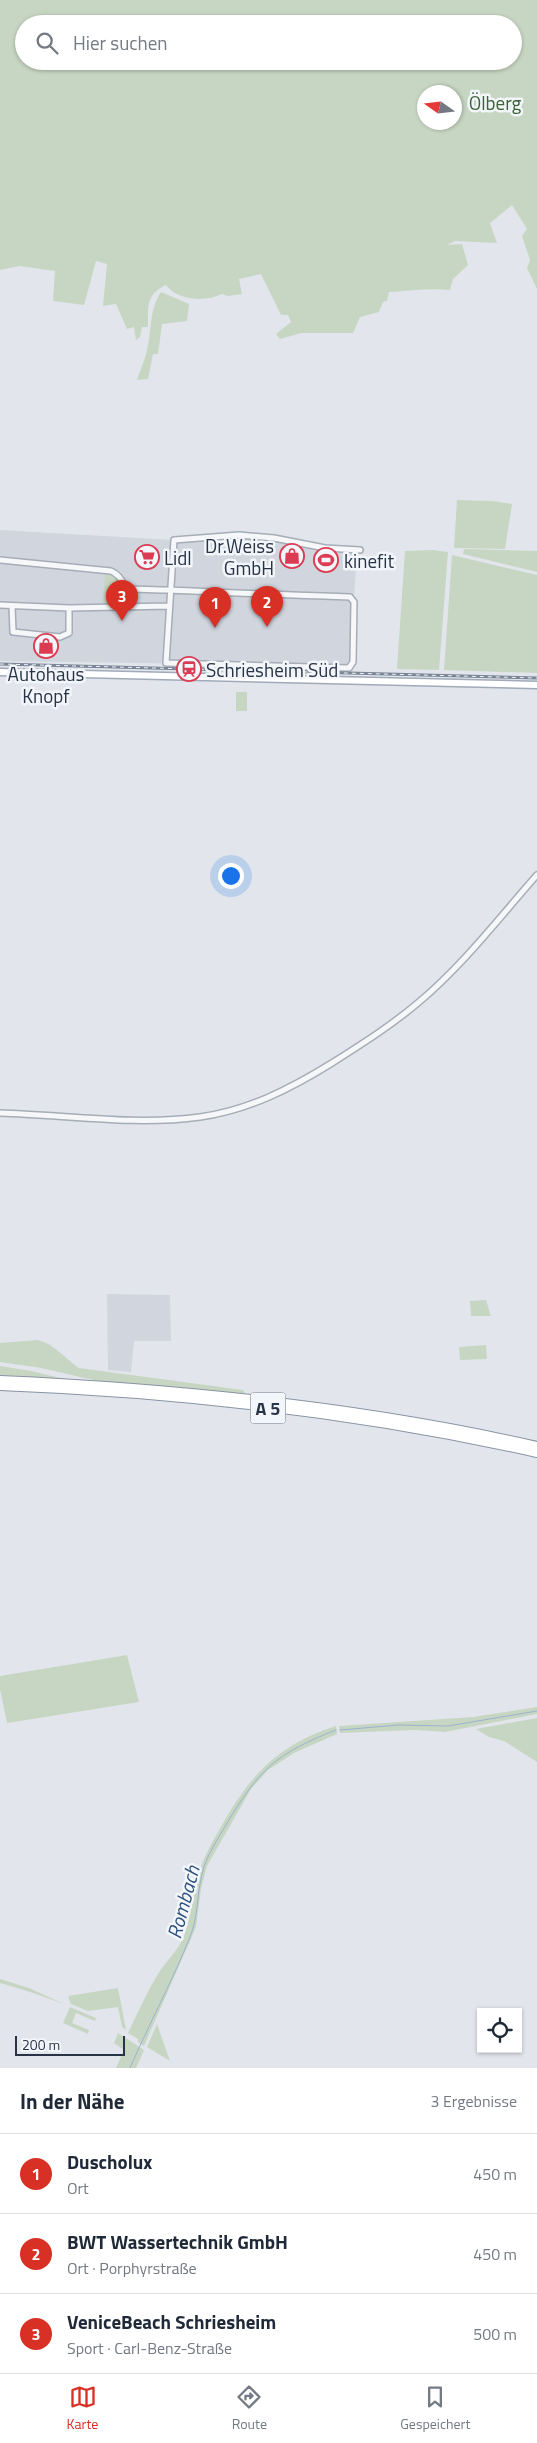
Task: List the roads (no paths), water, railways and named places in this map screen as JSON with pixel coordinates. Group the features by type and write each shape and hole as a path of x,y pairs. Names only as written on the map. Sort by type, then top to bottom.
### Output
{"highway":[{"name":"A 5","path":"0,1380 183,1392 283,1403 384,1417 537,1446"},
{"name":"A 5","path":"0,1386 147,1396 325,1415 537,1453"}],"main road":[{"path":"0,672 537,685"}],"street":[{"path":"125,589 170,590 353,599 353,662 349,668 166,663 170,590 174,540 239,535 274,538 324,548 360,550"},
{"path":"0,560 111,571 119,576 125,589 125,606"},
{"path":"0,605 69,608 169,606"},
{"path":"12,606 13,632 60,637 69,633 69,608"},
{"path":"0,1113 185,1119 231,1111 276,1095 368,1040 419,1002 456,966 537,875"}],"waterway":[{"name":"Rombach","path":"340,1730 398,1725 448,1726 537,1711"},
{"name":"Rombach","path":"130,2068 190,1937 195,1922 200,1882 204,1867 227,1823 249,1789 271,1765 298,1747 336,1730"}],"railway":[{"path":"0,664 537,678"}],"place":[{"name":"Dr.Weiss GmbH","path":"292,556"},
{"name":"Lidl","path":"147,557"},
{"name":"kinefit","path":"326,560"},
{"name":"VeniceBeach Schriesheim","path":"122,621"},
{"name":"BWT Wassertechnik GmbH","path":"267,627"},
{"name":"Duscholux","path":"215,628"},
{"name":"Autohaus Knopf","path":"46,646"},
{"name":"Schriesheim Süd","path":"189,669"}],"park label":[{"name":"Ölberg","path":"495,102"}]}
